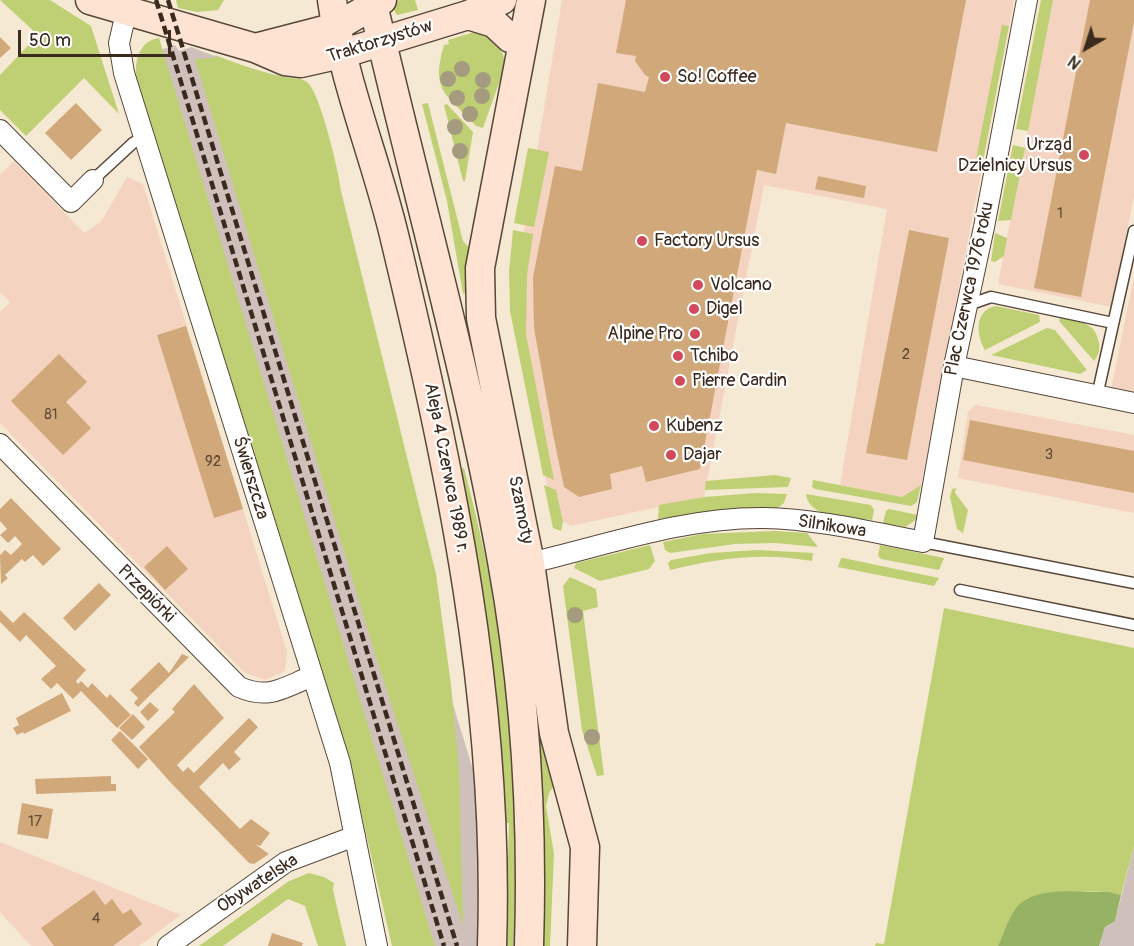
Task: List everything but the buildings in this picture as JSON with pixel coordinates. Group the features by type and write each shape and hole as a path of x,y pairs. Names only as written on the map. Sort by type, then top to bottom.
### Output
{"main road":[{"path":"90,0 126,13"},
{"name":"Traktorzystów","path":"126,13 255,48 285,61 301,63 342,54 381,40 468,15 502,0"},
{"name":"Szamoty","path":"502,0 517,75"},
{"name":"Szamoty","path":"531,0 480,268 478,293 488,355 530,563 554,733 585,848 582,946"},
{"name":"Traktorzystów","path":"255,48 334,13 376,2"},
{"name":"Aleja 4 Czerwca 1989 r.","path":"376,2 381,40 402,116 502,561 516,655 525,747 530,845 529,946"},
{"name":"Aleja 4 Czerwca 1989 r.","path":"334,13 342,54 391,221 428,376 460,535 487,739 494,879 492,946"},
{"path":"468,15 494,23 510,38"}],"street":[{"name":"Plac Czerwca 1976 roku","path":"923,542 954,366 1027,0"},
{"name":"Świerszcza","path":"126,13 119,43 121,62 340,764 377,946"},
{"path":"0,130 71,202 93,180"},
{"path":"954,366 1134,403"},
{"name":"Przepiórki","path":"0,444 239,687 256,694 272,692 312,676"},
{"name":"Silnikowa","path":"530,563 676,527 712,521 765,518 835,526 923,542"},
{"name":"Obywatelska","path":"168,946 286,862 355,836"}],"lane":[{"path":"93,180 133,143 144,137"},
{"path":"1097,396 1134,231"},
{"path":"968,305 992,297 1113,323"},
{"name":"Silnikowa","path":"923,542 1134,583"},
{"path":"960,590 1134,625"}],"shaded area":[{"name":"Factory Ursus","path":"562,0 1014,0 921,485 902,497 840,485 887,209 764,185 704,497 571,526 553,516 533,416 514,290"},
{"path":"1053,0 1134,0 1134,196 1112,307 998,284"},
{"path":"175,45 179,51 191,47 238,65 287,162 527,946 399,946 383,877 136,78 163,49"},
{"path":"14,161 84,233 101,222 127,177 143,184 287,652 285,671 265,680 245,673 0,423 0,312 10,302 0,292 0,175"},
{"path":"1134,277 1134,394 1111,389"},
{"path":"976,405 1134,435 1134,513 958,478 968,411"},
{"path":"0,842 181,915 139,946 31,946 0,912"},
{"path":"1134,846 1134,946 1099,946 1105,927 1115,921"}],"green space":[{"path":"0,0 50,0 91,26 119,114 84,78 26,136 0,110 0,75 38,35"},
{"path":"176,0 224,0 218,10 197,12 178,8"},
{"path":"399,0 415,0 418,10 397,15 393,9"},
{"path":"1041,0 1053,0 1028,131 1016,129"},
{"path":"1002,25 1009,26 983,161 976,159"},
{"path":"471,33 485,35 496,42 502,52 505,66 483,128 476,126 449,99 440,83 440,61 444,45 449,44 448,40"},
{"path":"159,38 435,946 392,946 355,786 136,78 136,65 140,52 147,43"},
{"path":"215,55 240,65 307,82 318,101 328,133 436,574 451,685 459,768 463,926 376,657 195,59 215,58"},
{"path":"428,103 463,241 470,249 466,293 463,294 447,201 422,104"},
{"path":"447,104 473,132 465,181 463,181 444,105"},
{"path":"1013,145 1025,148 1011,220 998,221"},
{"path":"528,148 549,152 534,227 514,223"},
{"path":"513,230 533,234 527,275 526,334 554,480 543,475 510,311 509,272"},
{"path":"995,233 1007,238 1004,256 995,262 991,261"},
{"path":"996,306 1039,315 1040,322 985,350 979,331 980,318 989,308"},
{"path":"1060,318 1086,324 1094,331 1099,347 1094,361 1059,321"},
{"path":"1047,328 1055,330 1087,370 1080,374 991,355"},
{"path":"464,468 496,611 510,709 517,807 513,946 505,946 509,823 505,823 495,689 489,645 460,469"},
{"path":"775,475 791,478 788,487 705,490 706,481"},
{"path":"813,480 902,497 921,485 917,502 911,506 815,489 812,487"},
{"path":"544,485 556,490 563,522 561,531 553,528"},
{"path":"956,488 955,493 968,510 963,533 957,529 950,497 952,489"},
{"path":"755,493 787,494 784,503 776,509 744,508 658,519 659,505 704,497"},
{"path":"806,494 871,505 874,510 872,520 823,513 815,509"},
{"path":"889,509 918,515 917,519 905,527 883,523 886,511"},
{"path":"775,531 807,533 818,547 775,543 735,544 670,553 665,550 663,542 703,534"},
{"path":"650,545 655,561 649,569 600,581 574,568 576,563"},
{"path":"880,545 944,558 939,570 881,559 878,556"},
{"path":"757,550 813,553 812,561 776,557 741,558 706,562 670,570 668,563 671,560 711,553"},
{"path":"841,558 939,578 934,586 838,567"},
{"path":"570,577 596,589 598,607 583,611 604,775 597,776 582,730 563,586"},
{"path":"944,608 1134,648 1134,846 1121,895 1081,891 1034,898 1022,903 1014,911 998,946 875,946 876,943 884,944"},
{"path":"542,742 556,783 549,793 546,806 554,854 550,946 543,946 544,836 538,743"},
{"path":"309,873 324,877 334,883 333,890 346,946 318,946 305,906 288,899 223,946 199,946 289,881"},
{"path":"1071,891 1109,892 1121,895 1115,921 1105,927 1099,946 998,946 1014,911 1022,902 1032,897 1044,893"}],"railway":[{"path":"156,0 444,946"},
{"path":"168,0 457,946"}],"place":[{"name":"So! Coffee","path":"665,77"},
{"name":"Urząd Dzielnicy Ursus","path":"1084,155"},
{"name":"Factory Ursus","path":"642,241"},
{"name":"Volcano","path":"698,285"},
{"name":"Digel","path":"694,309"},
{"name":"Alpine Pro","path":"695,334"},
{"name":"Tchibo","path":"678,356"},
{"name":"Pierre Cardin","path":"680,381"},
{"name":"Kubenz","path":"654,426"},
{"name":"Dajar","path":"671,455"}]}
